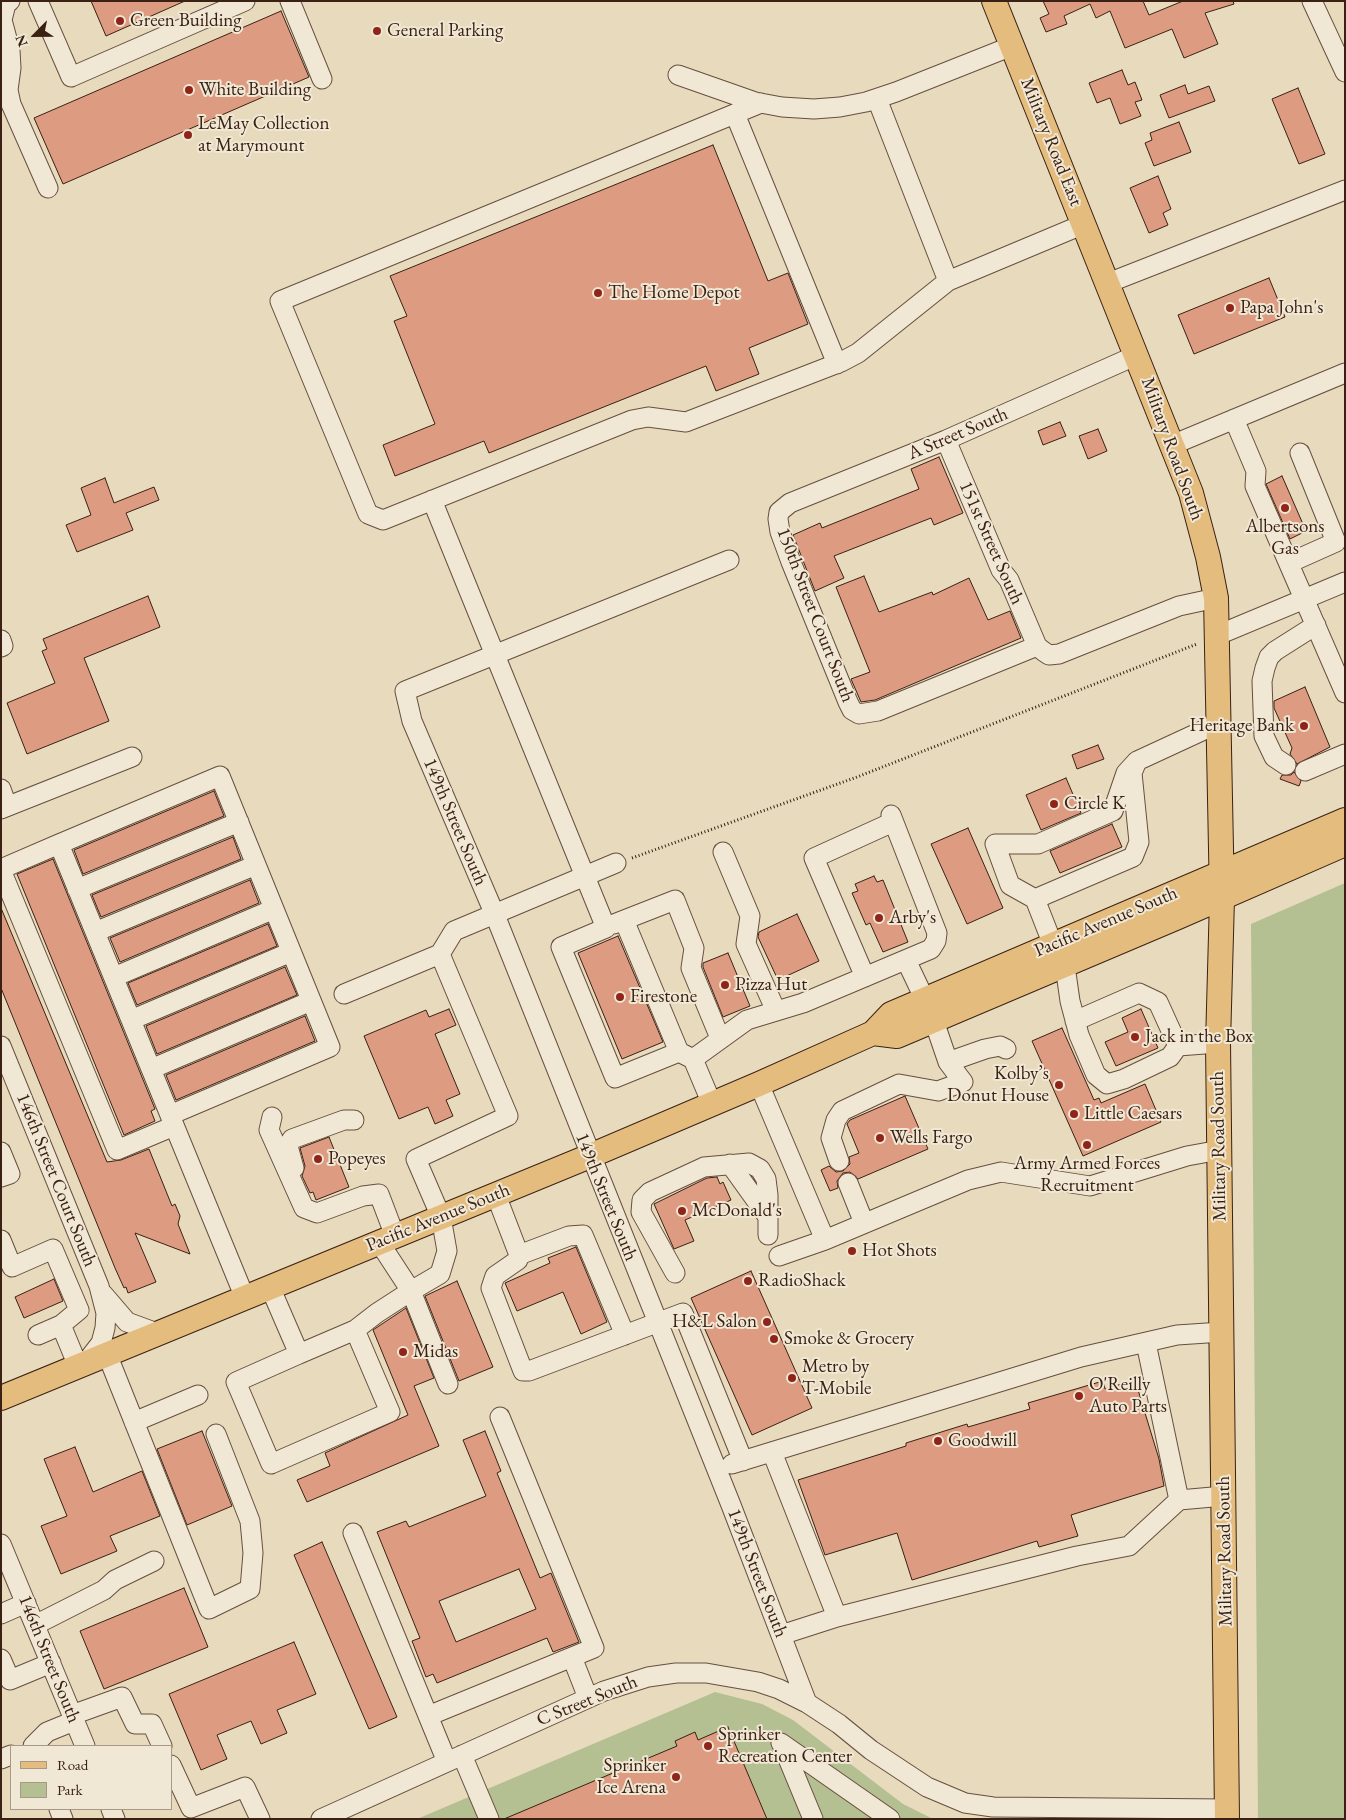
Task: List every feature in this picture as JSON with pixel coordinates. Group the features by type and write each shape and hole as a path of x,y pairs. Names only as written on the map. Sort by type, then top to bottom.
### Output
{"main road":[{"name":"Military Road East","path":"994,1 1108,283"},
{"name":"Military Road South","path":"1108,283 1191,493 1208,557 1216,598 1218,635 1217,724 1222,899 1218,1044 1227,1814"},
{"name":"Pacific Avenue South","path":"1,1398 590,1156 873,1033 897,1036 929,1011 1053,945 1345,820"},
{"name":"Pacific Avenue South","path":"929,1011 1064,966 1345,844"}],"street":[{"path":"10,1 6,4 2,20 10,50 11,68 8,90 11,104 48,188"},
{"path":"38,1 71,77 246,1"},
{"path":"290,1 322,79"},
{"path":"1312,1 1345,72"},
{"path":"678,75 761,103 814,109 840,107 877,99 1012,46"},
{"path":"877,99 948,281"},
{"path":"761,103 280,301 368,514 383,520 632,420 648,417 686,422 836,364 864,348 948,281 1084,224"},
{"path":"735,114 836,364"},
{"path":"1108,283 1345,190"},
{"name":"A Street South","path":"779,512 790,503 946,440 1137,355"},
{"path":"1172,445 1345,373"},
{"path":"1234,419 1256,471 1255,486 1345,693"},
{"name":"151st Street South","path":"946,440 1001,570 1009,580 1037,646"},
{"path":"1289,563 1336,542 1300,453"},
{"path":"432,500 606,928"},
{"name":"150th Street Court South","path":"779,512 780,532 791,562 848,702 852,710 859,714 878,711 1037,646"},
{"path":"496,655 729,560"},
{"path":"1218,635 1345,582"},
{"path":"1037,646 1049,655 1059,654 1180,606 1216,598"},
{"path":"1286,765 1274,757 1264,736 1262,681 1265,668 1275,651 1316,625"},
{"path":"1,640 4,646 1,647"},
{"name":"149th Street South","path":"496,655 405,691 412,721 495,915 717,1469 807,1704"},
{"path":"1053,945 1035,899 1010,885 995,844 1038,844 1113,811 1126,773 1137,762 1217,724"},
{"path":"1305,771 1345,754"},
{"path":"3,801 132,757"},
{"path":"1035,899 1135,855 1139,836 1132,773 1137,762"},
{"path":"220,776 330,1048 172,1120 117,1150 1,869 59,844 220,776"},
{"path":"720,1038 691,968 694,948 675,900 561,947 615,1078 686,1055 720,1038 747,1020 803,1003 906,960 931,949 936,940 937,933 892,819 814,858 865,977"},
{"path":"77,890 239,822"},
{"path":"59,844 245,1298"},
{"path":"723,852 750,916 746,944 776,1011"},
{"path":"344,994 440,954 454,931 616,863"},
{"path":"95,932 256,865"},
{"path":"114,977 274,910"},
{"path":"624,920 686,1055 712,1104"},
{"path":"131,1020 291,952"},
{"path":"355,1330 390,1412 271,1464 236,1382 355,1330 376,1313 440,1274 447,1251 441,1217 416,1159 508,1116 440,954"},
{"path":"839,1162 831,1138 836,1120 842,1112 899,1084 934,1091 963,1082 948,1062 929,1011 906,960"},
{"path":"1064,966 1075,1021 1096,1075 1107,1084 1124,1079 1170,1057 1178,1046"},
{"path":"1075,1021 1139,993 1158,1002 1178,1046"},
{"path":"151,1069 311,1002"},
{"path":"1178,1046 1218,1044"},
{"name":"146th Street Court South","path":"1,1046 98,1286 106,1313 101,1343 90,1361"},
{"path":"948,1062 985,1049 1000,1046 1006,1050"},
{"path":"759,1084 825,1240"},
{"path":"272,1117 269,1130 298,1200 304,1208 317,1213 363,1196 379,1194 387,1239 411,1291 448,1384"},
{"path":"313,1213 292,1164 288,1146 292,1139 344,1120 354,1120"},
{"path":"779,1256 825,1240 968,1180 1002,1172 1090,1186 1187,1156 1220,1150"},
{"path":"1,1152 10,1174 1,1177"},
{"path":"675,1273 641,1212 642,1200 650,1192 704,1167 749,1163 760,1169 766,1179 768,1226"},
{"path":"848,1184 864,1223"},
{"path":"496,1195 519,1255 518,1260 495,1276 491,1288 524,1371 529,1371 683,1313 743,1461"},
{"path":"519,1255 569,1236 582,1235 625,1334"},
{"path":"1,1240 12,1267 53,1249 79,1310 61,1325 38,1335"},
{"name":"146th Street Court South","path":"98,1286 107,1300 127,1322 157,1334"},
{"path":"270,1287 298,1354"},
{"path":"61,1325 90,1361 134,1422 209,1608 250,1589 253,1553 250,1521 216,1434"},
{"path":"717,1469 1081,1357 1177,1335 1222,1332"},
{"path":"1146,1343 1179,1500"},
{"path":"134,1422 198,1395"},
{"path":"428,1716 594,1648 500,1417"},
{"path":"772,1452 837,1617"},
{"path":"781,1635 837,1617 1077,1556 1129,1546 1179,1500 1224,1496"},
{"path":"353,1534 428,1716 489,1819"},
{"name":"146th Street South","path":"1,1544 85,1745"},
{"path":"35,1624 104,1590 115,1580 154,1561"},
{"path":"1,1614 26,1603"},
{"path":"572,1657 588,1698"},
{"path":"1,1659 6,1682 51,1663"},
{"name":"C Street South","path":"321,1819 588,1698 625,1683 676,1673 706,1673 758,1682 807,1704 904,1773 927,1787 965,1803 993,1807 1227,1814"},
{"path":"34,1745 46,1732 122,1697 135,1724 152,1724 162,1745"},
{"path":"813,1819 782,1743 890,1819"},
{"path":"172,1767 192,1808 245,1787 260,1819"}],"path":[{"path":"616,863 856,777 1218,635"}],"green space":[{"path":"1345,883 1345,1819 1258,1819 1251,924"},
{"name":"Sprinker Recreation Center","path":"715,1692 762,1704 793,1720 903,1804 933,1819 417,1819"}],"building":[{"name":"Green Building","path":"91,1 185,1 106,36"},
{"path":"1043,1 1143,1 1149,15 1183,1 1233,1 1234,4 1205,13 1218,44 1184,58 1172,29 1125,48 1110,11 1096,18 1090,4 1064,16 1067,24 1046,32 1040,18 1049,14"},
{"name":"White Building","path":"281,11 309,77 63,184 34,118"},
{"path":"1122,70 1128,85 1135,82 1142,100 1135,102 1141,116 1120,124 1110,98 1097,103 1089,83"},
{"path":"1185,85 1188,94 1209,86 1215,101 1169,118 1160,95"},
{"path":"1298,88 1325,154 1299,164 1272,99"},
{"path":"1179,122 1191,152 1154,166 1145,143 1152,140 1150,133"},
{"name":"The Home Depot","path":"713,145 768,281 788,273 808,324 749,348 759,374 716,391 706,366 489,453 484,441 395,476 383,445 435,424 394,321 407,316 390,276"},
{"path":"1158,176 1171,209 1163,213 1168,225 1149,233 1130,188"},
{"path":"1269,278 1285,317 1194,354 1178,315"},
{"path":"1060,422 1066,436 1043,445 1038,431"},
{"path":"1098,429 1107,451 1088,459 1079,436"},
{"path":"939,457 963,513 934,525 931,518 834,556 844,578 815,591 793,535 820,523 822,528 919,489 911,469"},
{"name":"Albertsons Gas","path":"1282,476 1306,531 1290,539 1266,484"},
{"path":"105,478 114,503 154,487 159,500 126,513 133,530 77,552 66,525 91,515 81,488"},
{"path":"864,576 879,612 932,592 933,595 969,578 988,620 1010,611 1021,638 875,700 861,702 851,679 870,672 836,587"},
{"path":"148,596 160,627 84,658 109,721 27,754 7,703 55,683 42,651 47,649 43,639"},
{"path":"1305,687 1330,747 1297,764 1290,754 1292,748 1274,708 1274,701"},
{"path":"1098,745 1104,759 1077,769 1072,755"},
{"path":"1294,772 1301,781 1299,786 1280,779 1282,775 1291,775"},
{"name":"Circle K","path":"1066,778 1081,813 1041,830 1026,795"},
{"path":"214,791 224,816 83,874 74,850"},
{"path":"1112,824 1122,847 1060,873 1050,851"},
{"path":"968,828 1003,908 967,924 931,844"},
{"path":"233,837 241,859 101,917 92,895"},
{"path":"53,859 155,1109 151,1111 155,1121 124,1135 17,874"},
{"name":"Arby's","path":"874,876 877,882 883,880 908,942 883,952 870,923 866,925 852,893 858,891 855,884"},
{"path":"250,880 259,903 120,962 110,938"},
{"path":"1,908 107,1162 121,1160 149,1149 172,1206 175,1204 180,1216 178,1224 190,1254 135,1233 156,1282 128,1293 115,1268 1,988"},
{"path":"797,914 819,961 778,980 758,937 759,932"},
{"path":"268,924 277,946 137,1005 128,983"},
{"name":"Firestone","path":"618,936 663,1042 622,1059 578,953"},
{"name":"Pizza Hut","path":"728,953 750,1006 723,1017 703,963"},
{"path":"285,967 297,995 157,1054 146,1026"},
{"path":"449,1009 456,1025 435,1034 460,1094 446,1100 453,1116 435,1124 428,1107 399,1119 364,1036 426,1010 429,1017"},
{"name":"Jack in the Box","path":"1141,1009 1158,1048 1116,1066 1105,1042 1128,1032 1122,1018"},
{"path":"305,1016 315,1041 176,1100 166,1075"},
{"path":"1062,1028 1094,1100 1099,1098 1101,1103 1145,1084 1161,1122 1083,1156 1032,1041"},
{"path":"905,1096 928,1149 858,1179 850,1172 843,1173 837,1181 838,1188 830,1191 821,1170 829,1166 836,1172 843,1171 850,1164 849,1157 859,1153 847,1124 850,1120"},
{"name":"Popeyes","path":"329,1137 349,1187 316,1200 313,1192 310,1193 302,1176 305,1166 300,1148"},
{"name":"McDonald's","path":"717,1177 720,1184 723,1182 731,1200 685,1220 694,1241 674,1249 654,1204 707,1178"},
{"path":"576,1247 607,1322 581,1334 563,1292 517,1311 505,1283 550,1263 548,1258"},
{"path":"751,1271 812,1408 752,1435 691,1298"},
{"path":"54,1279 63,1301 24,1318 15,1297"},
{"path":"457,1281 493,1367 459,1381 425,1296"},
{"path":"406,1308 434,1378 414,1386 439,1446 307,1502 297,1480 330,1466 325,1453 408,1415 373,1330"},
{"path":"1135,1380 1159,1459 1164,1486 1071,1515 1078,1536 1039,1547 1037,1541 912,1580 897,1533 825,1555 798,1480 906,1446 906,1443 967,1424 968,1427 1030,1409 1028,1403 1103,1381 1105,1389"},
{"path":"202,1431 232,1506 187,1525 157,1449"},
{"path":"485,1431 501,1471 497,1473 540,1578 551,1573 579,1642 553,1652 547,1638 437,1683 433,1674 426,1677 412,1641 420,1638 377,1532 406,1521 409,1527 486,1496 463,1440","holes":["519,1569 536,1609 456,1642 439,1601"]},
{"path":"75,1447 93,1492 142,1471 160,1516 110,1536 117,1551 61,1574 41,1526 67,1516 44,1459"},
{"path":"322,1542 397,1717 369,1729 294,1555"},
{"path":"184,1588 208,1647 104,1689 80,1631"},
{"path":"294,1642 316,1694 277,1710 287,1733 261,1744 251,1721 217,1735 227,1759 201,1770 169,1694"},
{"name":"Sprinker Ice Arena","path":"728,1727 767,1819 504,1819 677,1746 675,1741 695,1732 698,1740"}],"place":[{"name":"Green Building","path":"120,21"},
{"name":"General Parking","path":"377,31"},
{"name":"White Building","path":"189,90"},
{"name":"LeMay Collection at Marymount","path":"188,135"},
{"name":"The Home Depot","path":"598,293"},
{"name":"Papa John's","path":"1230,308"},
{"name":"Albertsons Gas","path":"1285,508"},
{"name":"Heritage Bank","path":"1304,726"},
{"name":"Circle K","path":"1054,804"},
{"name":"Arby's","path":"879,918"},
{"name":"Pizza Hut","path":"725,985"},
{"name":"Firestone","path":"620,997"},
{"name":"Jack in the Box","path":"1135,1037"},
{"name":"Kolby’s Donut House","path":"1059,1085"},
{"name":"Little Caesars","path":"1074,1114"},
{"name":"Wells Fargo","path":"880,1138"},
{"name":"Army Armed Forces Recruitment","path":"1087,1145"},
{"name":"Popeyes","path":"318,1159"},
{"name":"McDonald's","path":"682,1211"},
{"name":"Hot Shots","path":"852,1251"},
{"name":"RadioShack","path":"748,1281"},
{"name":"H&L Salon","path":"767,1322"},
{"name":"Smoke & Grocery","path":"774,1339"},
{"name":"Midas","path":"403,1352"},
{"name":"Metro by T-Mobile","path":"792,1378"},
{"name":"O'Reilly Auto Parts","path":"1079,1396"},
{"name":"Goodwill","path":"938,1441"},
{"name":"Sprinker Recreation Center","path":"708,1746"},
{"name":"Sprinker Ice Arena","path":"676,1777"}]}
